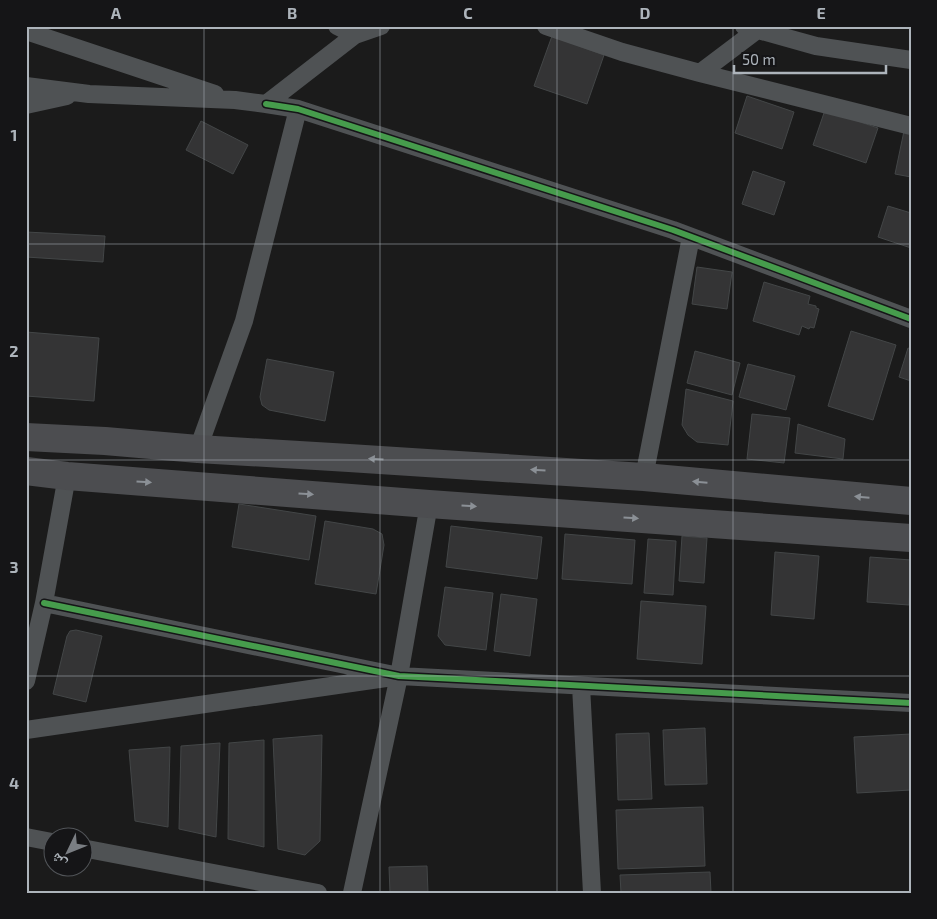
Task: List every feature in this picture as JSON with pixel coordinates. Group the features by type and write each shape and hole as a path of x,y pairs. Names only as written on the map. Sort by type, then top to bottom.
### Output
{"main road":[{"path":"26,437 644,477 911,501"},
{"path":"102,478 106,441"},
{"path":"26,471 67,476 429,504 911,538"}],"street":[{"path":"337,26 355,35"},
{"path":"266,104 355,35 381,26"},
{"path":"546,26 622,52 911,126"},
{"path":"700,73 750,28 816,46 911,60"},
{"path":"26,30 235,100"},
{"path":"26,86 80,93 235,100 298,109 673,230 911,319"},
{"path":"26,105 80,93"},
{"path":"198,449 244,321 298,109"},
{"path":"644,477 691,237"},
{"path":"26,681 44,603 67,476"},
{"path":"352,893 399,676 429,504"},
{"path":"44,603 399,676 911,703"},
{"path":"26,730 399,676"},
{"path":"582,686 592,893"},
{"path":"26,837 42,840"},
{"path":"92,850 318,893"}],"building":[{"path":"552,36 604,55 587,104 534,86"},
{"path":"747,96 794,112 782,149 735,133"},
{"path":"825,110 878,128 866,163 813,145"},
{"path":"201,121 248,145 233,174 186,150"},
{"path":"904,131 911,133 911,177 895,174"},
{"path":"753,171 785,182 774,215 742,204"},
{"path":"888,206 911,213 911,248 878,237"},
{"path":"26,232 105,236 103,262 26,257"},
{"path":"697,267 732,272 727,309 692,304"},
{"path":"764,282 810,296 808,304 819,309 814,328 810,327 809,329 802,326 799,335 753,321"},
{"path":"851,331 896,345 873,420 828,406"},
{"path":"26,332 99,338 94,401 26,396"},
{"path":"908,348 911,349 911,381 899,377"},
{"path":"695,351 740,363 732,395 687,383"},
{"path":"267,359 334,372 325,421 269,410 262,405 260,397"},
{"path":"748,364 795,376 786,410 739,397"},
{"path":"686,389 733,401 728,445 697,442 688,435 682,425"},
{"path":"752,414 790,418 784,463 747,459"},
{"path":"798,424 845,439 843,459 795,453"},
{"path":"239,504 316,516 309,560 232,547"},
{"path":"325,521 373,529 382,534 384,545 376,594 315,584"},
{"path":"451,526 542,537 537,579 446,567"},
{"path":"565,534 635,540 632,584 562,579"},
{"path":"682,536 707,538 704,583 679,581"},
{"path":"648,539 676,541 673,595 644,593"},
{"path":"775,552 819,556 814,619 771,615"},
{"path":"870,557 911,560 909,605 867,602"},
{"path":"445,587 493,593 486,650 445,645 438,636"},
{"path":"501,594 537,599 530,656 494,651"},
{"path":"641,601 706,606 702,664 637,659"},
{"path":"76,630 102,636 86,702 53,694 67,636 70,631"},
{"path":"705,728 707,784 665,785 663,730"},
{"path":"649,733 652,799 618,800 616,734"},
{"path":"911,734 911,790 857,793 854,737"},
{"path":"322,735 320,841 305,855 278,849 273,739"},
{"path":"264,740 264,847 228,839 229,743"},
{"path":"220,743 216,837 179,829 181,746"},
{"path":"170,747 168,827 135,821 129,750"},
{"path":"703,807 705,866 618,869 616,810"},
{"path":"427,866 428,893 390,893 389,867"},
{"path":"710,872 711,893 621,893 620,875"}],"cycle path":[{"path":"266,104 298,109 673,230 911,319"},
{"path":"44,603 399,676 911,703"}]}
